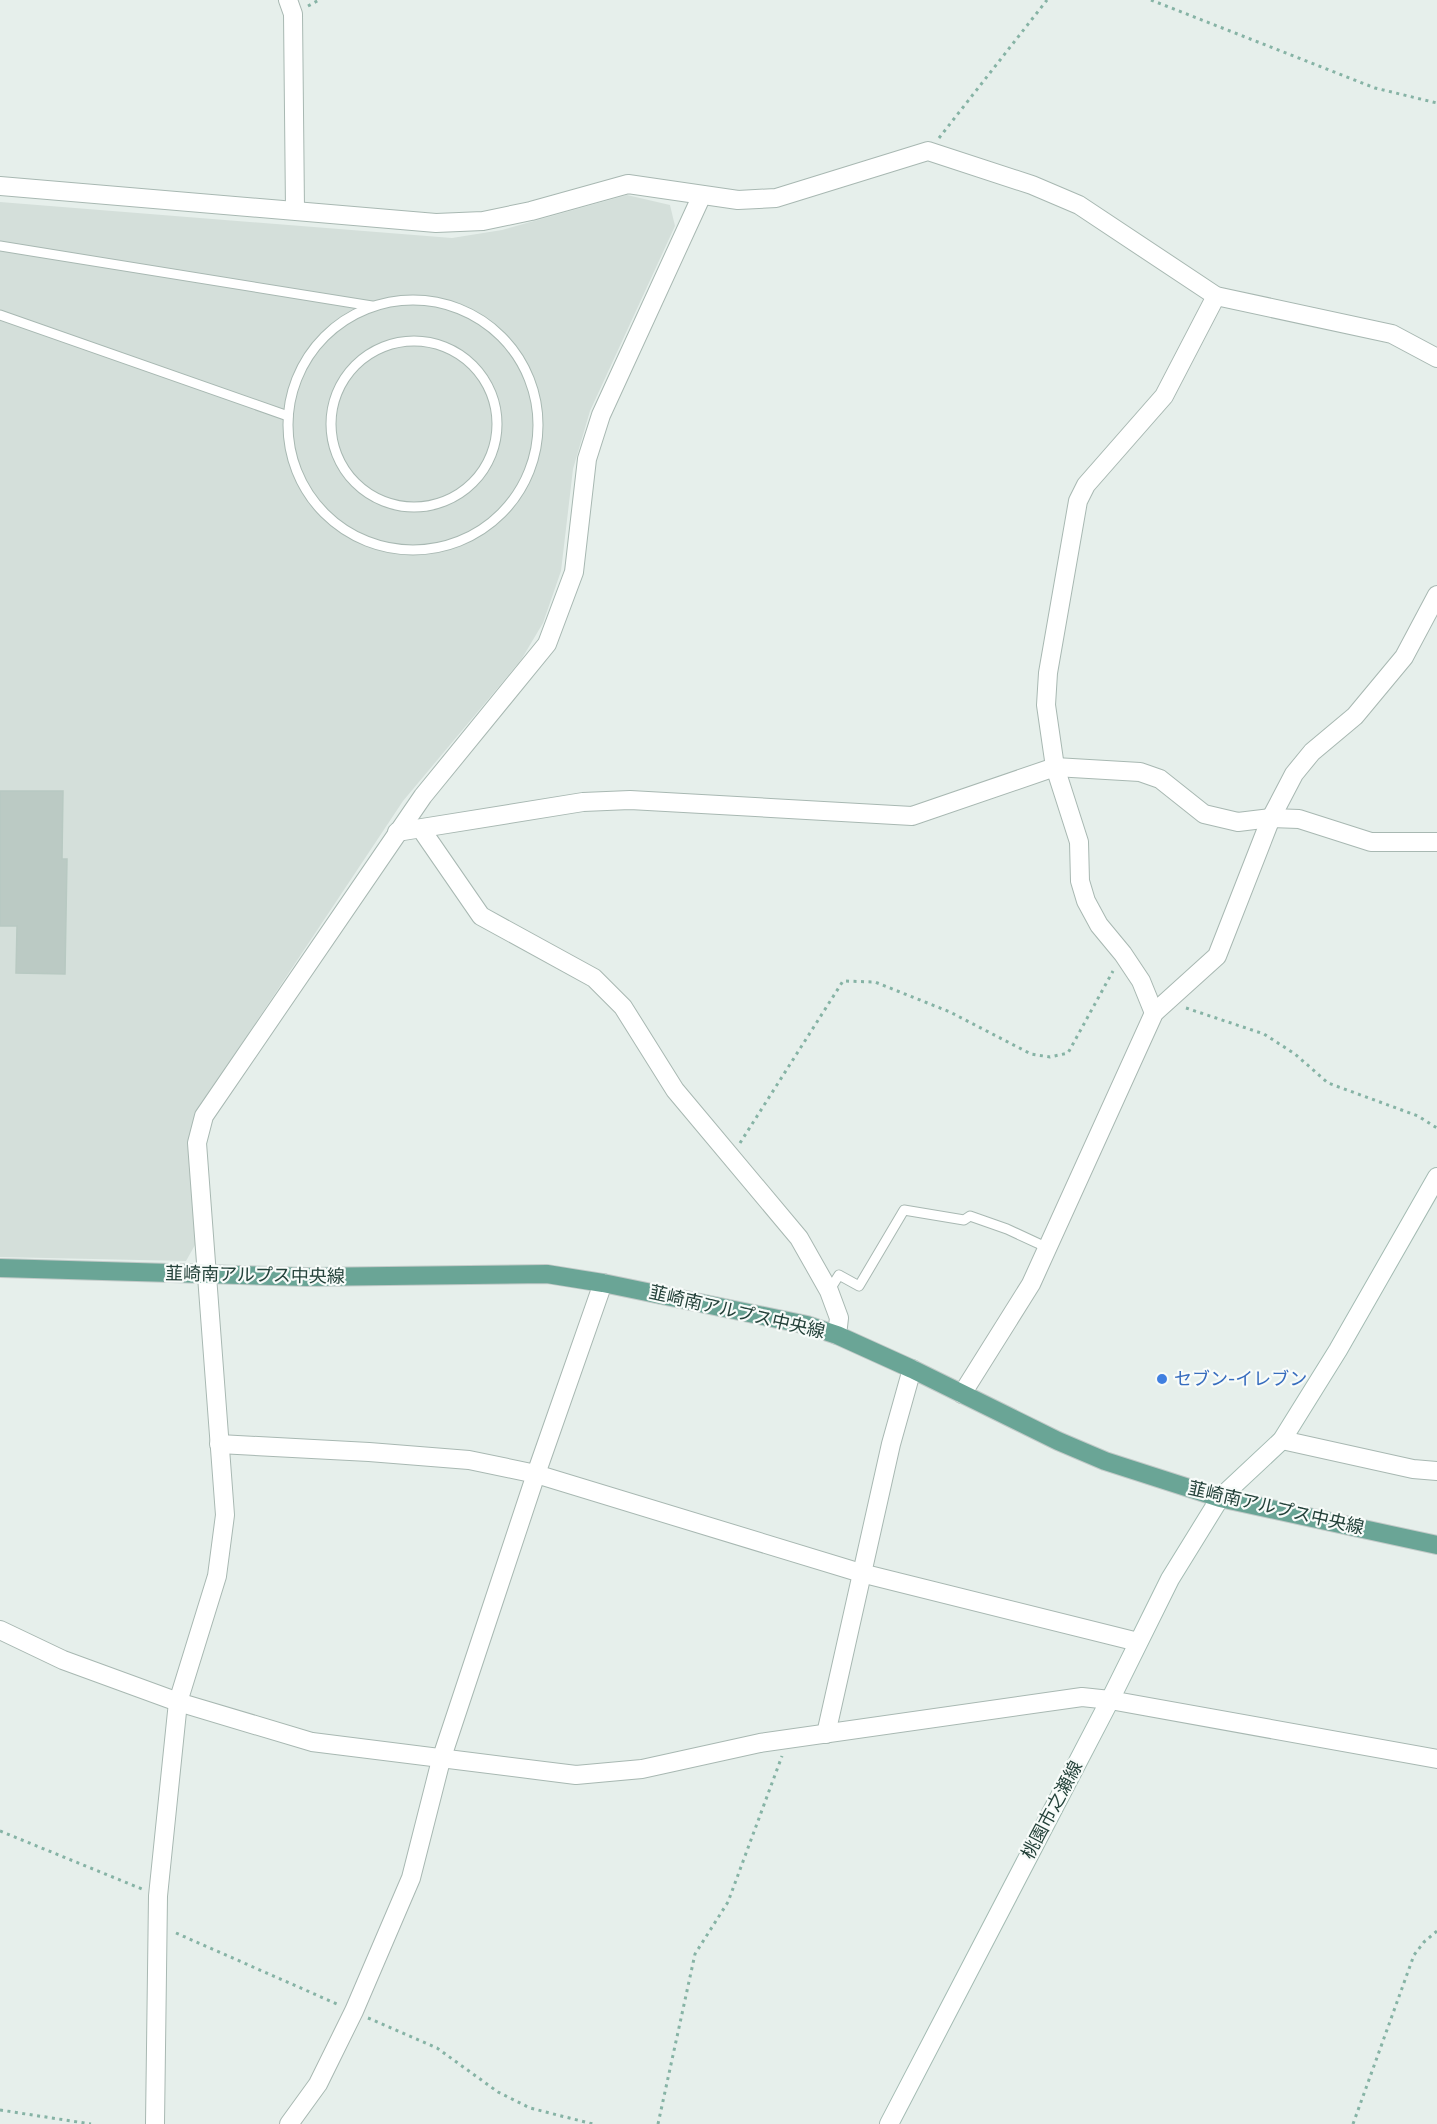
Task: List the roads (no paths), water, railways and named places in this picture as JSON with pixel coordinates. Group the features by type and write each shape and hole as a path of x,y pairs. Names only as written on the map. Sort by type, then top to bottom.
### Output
{"main road":[{"name":"韮崎南アルプス中央線","path":"0,1268 207,1275 547,1274 603,1283 807,1325 837,1335 912,1369 1058,1441 1105,1461 1220,1498 1437,1545"}],"street":[{"path":"288,0 294,14 295,210"},
{"path":"0,186 436,223 493,219 628,184 738,200 776,198 928,151 1032,185 1079,205 1216,296 1392,334 1437,358"},
{"path":"155,2124 158,1896 178,1702 218,1576 225,1515 197,1143 204,1116 423,796 547,644 574,572 587,459 601,415 702,195"},
{"path":"1161,1007 1099,925 1086,901 1080,881 1079,842 1055,767 1046,705 1048,673 1078,501 1086,485 1164,396 1216,296"},
{"path":"963,1394 1031,1284 1161,1007 1217,956 1271,818 1294,774 1312,752 1355,716 1404,657 1437,595"},
{"path":"398,832 583,802 630,800 912,816 1055,767 1140,772 1160,779 1204,814 1238,822 1271,818 1299,819 1371,842 1437,842"},
{"path":"421,829 481,916 594,978 622,1007 675,1090 799,1238 829,1291 839,1318 837,1335"},
{"name":"桃園市之瀬線","path":"889,2124 1110,1700 1170,1579 1220,1498 1282,1440 1338,1350 1437,1177"},
{"path":"289,2124 318,2084 354,2011 411,1878 441,1760 536,1474 603,1283"},
{"path":"826,1734 891,1444 912,1369"},
{"path":"1282,1440 1413,1469 1437,1471"},
{"path":"219,1444 458,1459 536,1474 861,1573 1138,1642"},
{"path":"0,1630 63,1660 178,1702 312,1742 441,1760 576,1775 642,1770 760,1743 1082,1697 1110,1700 1437,1759"}],"lane":[{"path":"0,246 372,306"},
{"path":"400,300 430,300 458,307 483,320 506,339 523,363 534,390 538,418 536,448 528,475 513,501 493,521 459,541 441,547 412,550 383,546 356,536 332,520 312,499 298,473 292,454 288,416 294,388 306,361 323,338 346,319 372,306 400,300"},
{"path":"0,315 288,416"},
{"path":"410,340 432,342 452,349 470,362 485,378 494,398 498,420 496,441 489,462 477,480 460,494 440,504 419,508 397,507 376,499 358,487 344,470 334,451 331,429 332,407 339,386 352,368 369,354 388,345 410,340"},
{"path":"829,1291 839,1275 859,1286 904,1210 964,1220 970,1216 1007,1229 1048,1248"}],"place":[{"name":"セブン-イレブン","path":"1162,1379"}]}
